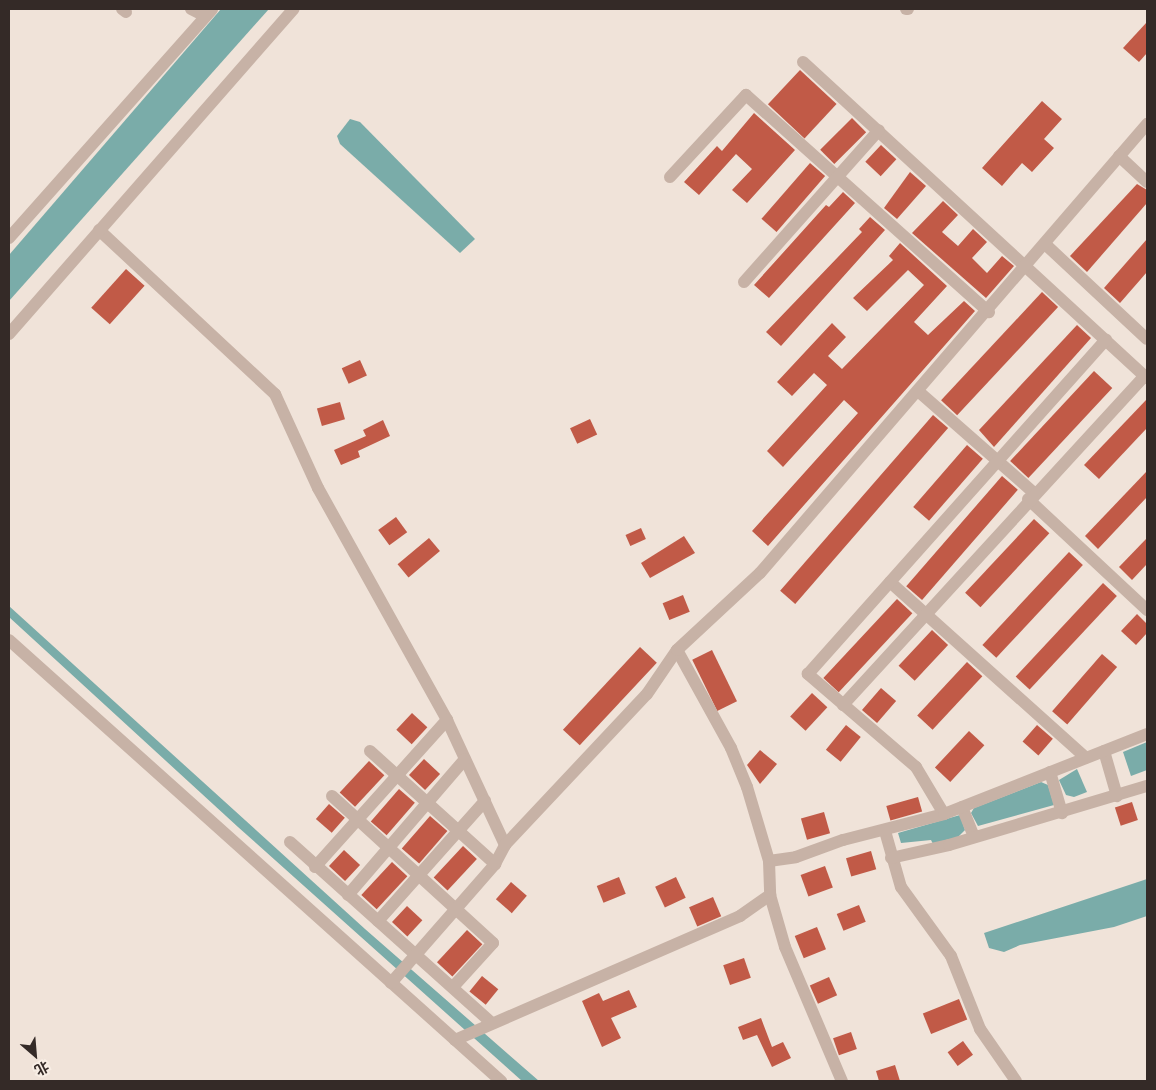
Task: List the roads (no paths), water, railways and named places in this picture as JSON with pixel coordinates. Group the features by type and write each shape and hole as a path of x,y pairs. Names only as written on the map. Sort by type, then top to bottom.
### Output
{"street":[{"path":"9,238 209,13 191,9"},
{"path":"9,334 294,9"},
{"path":"803,62 1146,377 1031,496 843,705"},
{"path":"670,177 746,95 989,312"},
{"path":"394,979 495,864 505,845 647,694 677,650 760,573 989,312 1147,124"},
{"path":"744,282 879,130"},
{"path":"1119,156 1147,182"},
{"path":"99,230 275,394 318,488 446,720 505,845"},
{"path":"1045,244 1147,339"},
{"path":"944,814 916,767 808,674 996,459 1106,340"},
{"path":"918,391 996,459 1147,610"},
{"path":"890,582 1086,758"},
{"path":"9,640 461,1038 501,1081"},
{"path":"677,650 731,748 748,787 769,860 770,895 785,947 842,1081"},
{"path":"316,867 446,720"},
{"path":"769,860 796,856 944,814 1147,734"},
{"path":"370,751 495,864"},
{"path":"1104,751 1117,796"},
{"path":"348,895 465,759"},
{"path":"1050,772 1062,813"},
{"path":"891,858 1062,813 1147,786"},
{"path":"332,796 493,942 453,987"},
{"path":"378,921 485,801"},
{"path":"962,807 974,837"},
{"path":"885,830 891,858 901,886 951,956 980,1029 1016,1081"},
{"path":"290,842 378,921 411,958 453,987 488,1025"},
{"path":"461,1038 740,916 770,895"}],"water":[{"path":"221,9 269,9 9,301 9,255"},
{"path":"350,119 360,122 475,239 460,253 340,144 337,136"},
{"path":"9,606 365,929 539,1081 522,1081 238,827 9,617"},
{"path":"1147,742 1147,770 1131,776 1123,752"},
{"path":"1077,769 1087,792 1074,797 1066,795 1059,780"},
{"path":"1041,782 1048,785 1054,805 978,826 971,813 974,808"},
{"path":"960,815 965,830 957,838 933,844 931,840 901,843 898,833"},
{"path":"1147,879 1147,916 1114,927 1020,945 1004,952 989,948 984,933"}]}
